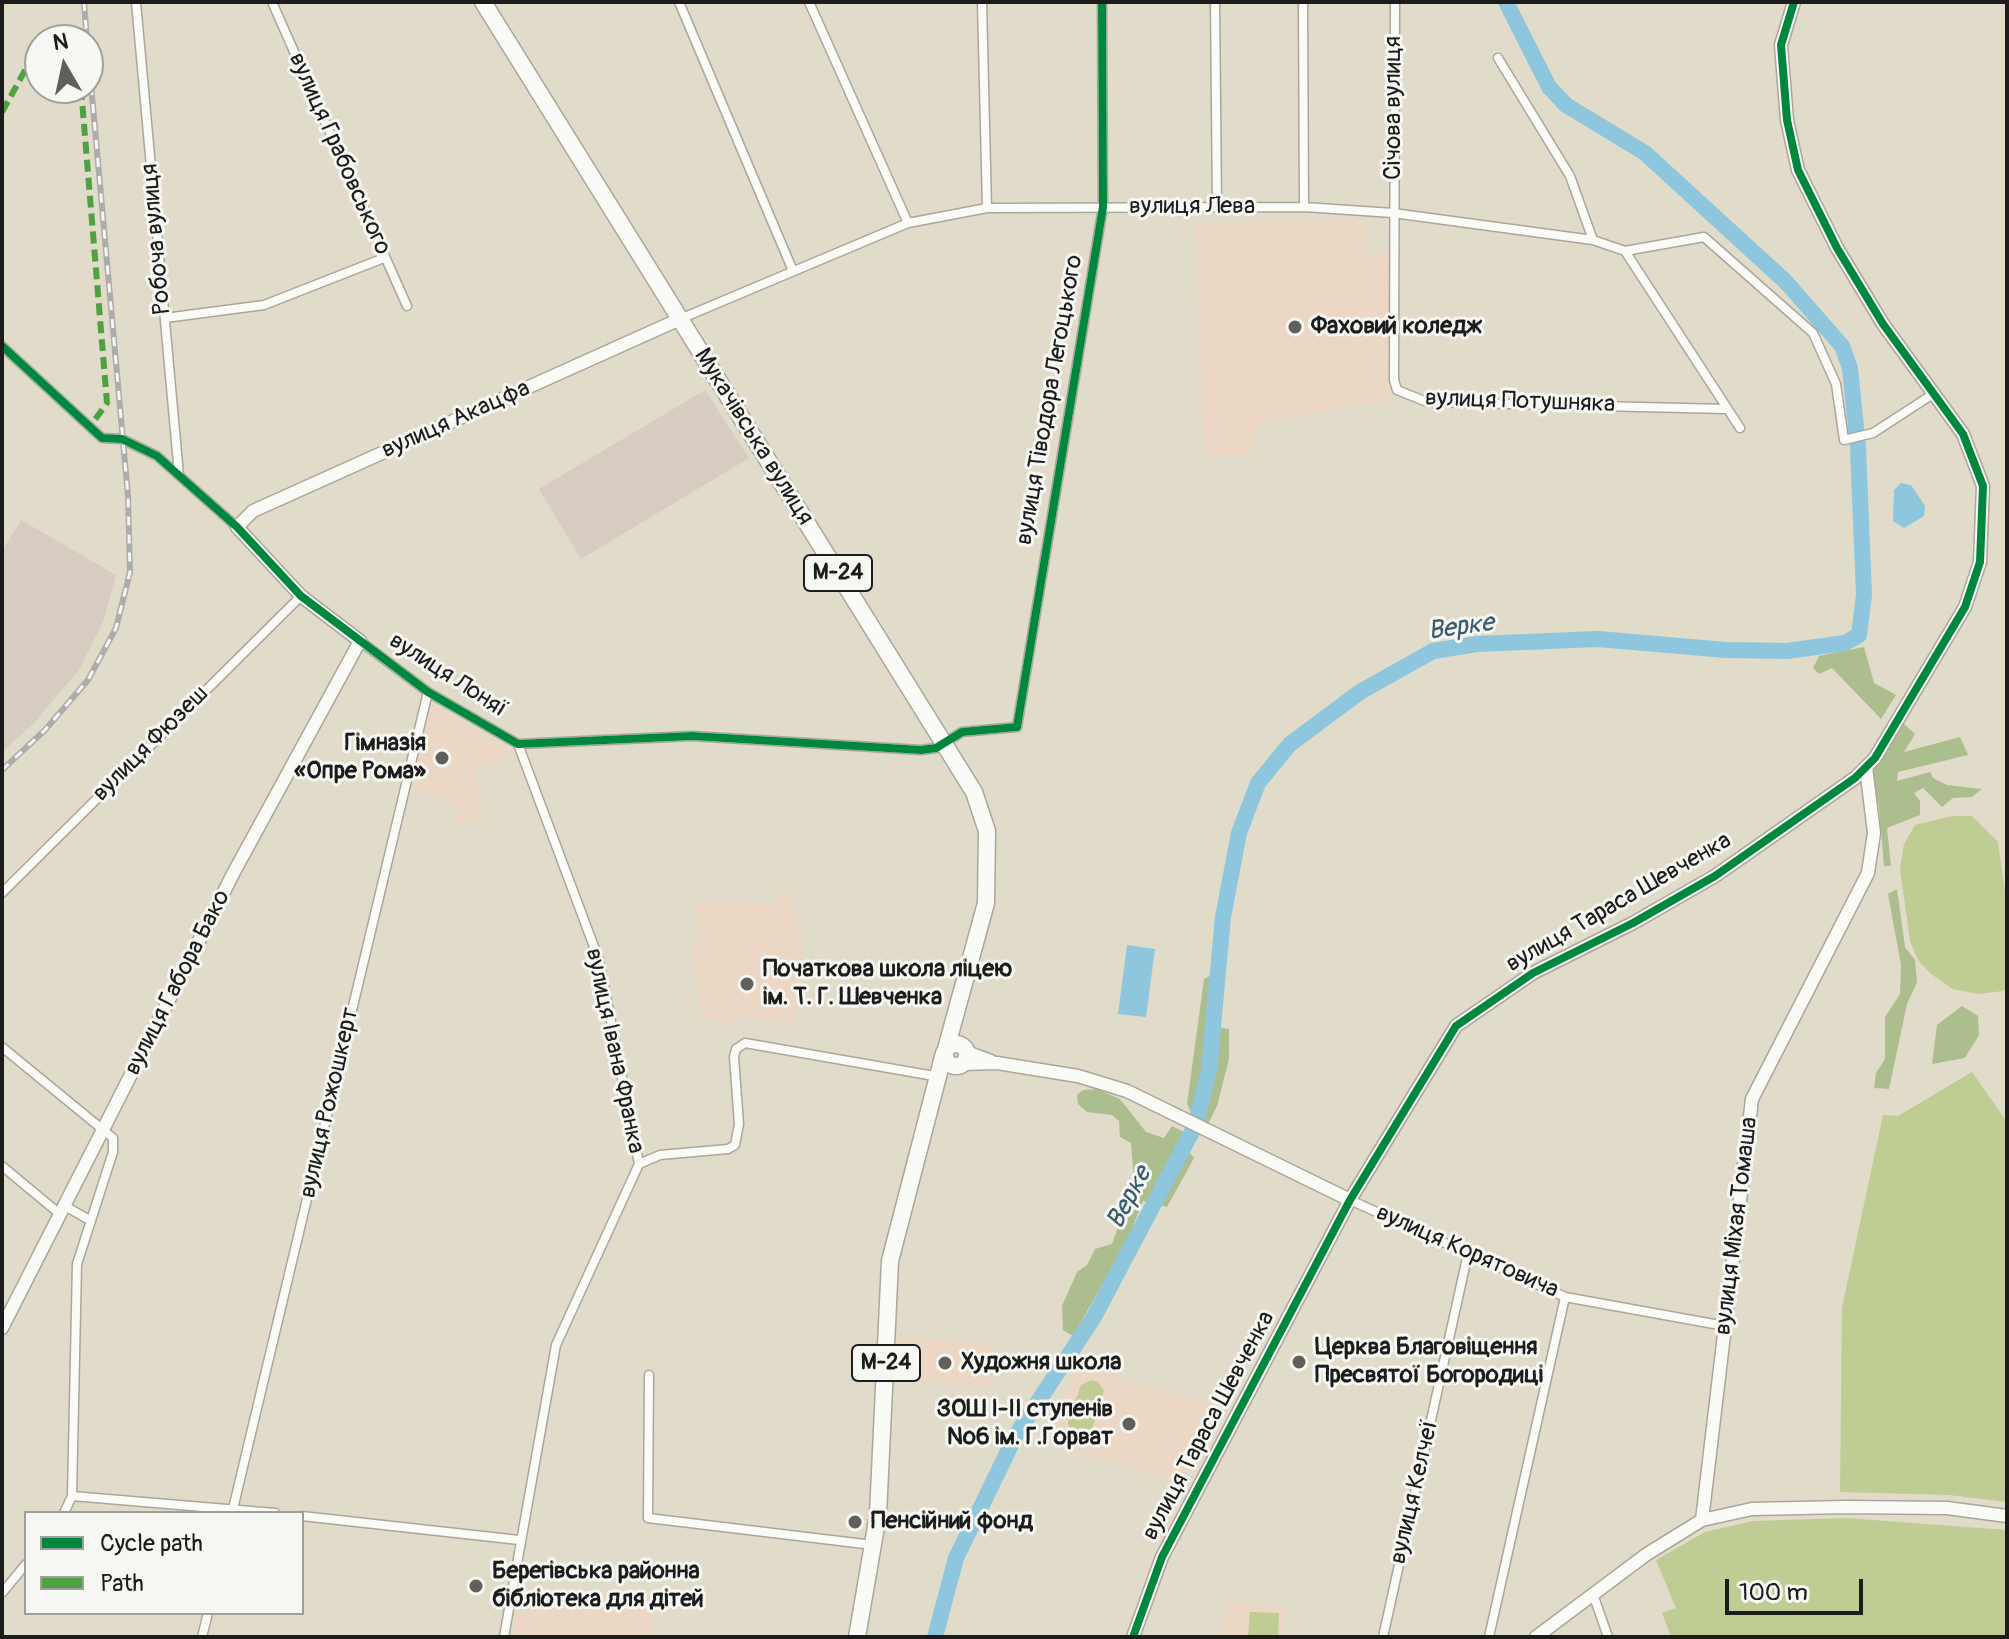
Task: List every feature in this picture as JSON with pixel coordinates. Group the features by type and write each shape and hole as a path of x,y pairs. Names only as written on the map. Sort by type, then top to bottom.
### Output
{"highway":[{"name":"Мукачівська вулиця","path":"483,2 944,743 982,810 989,851 986,903 954,1023 957,1055"},
{"path":"938,1082 957,1055"},
{"name":"М-24","path":"857,1637 873,1545 885,1408 890,1261 938,1082"}],"street":[{"name":"Робоча вулиця","path":"136,2 179,475"},
{"name":"вулиця Грабовського","path":"272,2 407,306"},
{"path":"679,2 793,271"},
{"path":"809,2 908,223"},
{"path":"982,2 987,208"},
{"name":"вулиця Тіводора Легоцького","path":"944,743 962,732 1017,727 1103,207 1102,2"},
{"path":"1215,2 1217,206"},
{"path":"1303,2 1304,207"},
{"name":"Січова вулиця","path":"1393,213 1395,2"},
{"name":"вулиця Тараса Шевченка","path":"1133,1637 1162,1557 1350,1200 1456,1026 1533,973 1633,923 1715,876 1866,767 1875,758 1965,607 1980,562 1983,486 1963,434 1883,324 1837,248 1798,170 1787,120 1781,45 1794,2"},
{"path":"1498,58 1570,176 1593,240"},
{"name":"вулиця Лева","path":"680,319 908,223 987,208 1304,207 1393,213 1593,240 1625,251 1704,237 1813,333 1836,384 1844,440 1873,433 1933,394"},
{"name":"вулиця Потушняка","path":"1393,213 1394,380 1403,395 1427,402 1726,409"},
{"path":"1625,251 1740,428"},
{"path":"165,318 264,305 384,258"},
{"name":"вулиця Акацфа","path":"237,527 253,511 680,319"},
{"name":"вулиця Лоняї","path":"2,346 102,438 122,439 157,456 237,527 301,596 428,692 518,744 692,736 921,750 944,743"},
{"name":"вулиця Фюзеш","path":"2,893 301,596"},
{"name":"вулиця Габора Бако","path":"2,1328 234,872 360,641"},
{"name":"вулиця Рожошкерт","path":"232,1511 428,692"},
{"name":"вулиця Івана Франка","path":"504,1637 556,1345 639,1164 599,960 518,744"},
{"name":"вулиця Міхая Томаша","path":"1702,1520 1752,1099 1868,873 1874,833 1866,767"},
{"path":"639,1164 660,1155 728,1149 735,1145 739,1124 734,1057 736,1049 745,1043 938,1082"},
{"path":"2,1047 113,1138 113,1152 77,1264 73,1301 76,1399 72,1496 65,1511"},
{"name":"вулиця Корятовича","path":"957,1055 1078,1076 1127,1091 1350,1200 1565,1297 1725,1326"},
{"path":"2,1166 63,1210 91,1221"},
{"name":"вулиця Келчеї","path":"1383,1637 1468,1253"},
{"path":"1489,1637 1565,1297"},
{"path":"649,1375 648,1518 873,1545"},
{"path":"72,1496 232,1511"},
{"path":"1536,1637 1647,1554 1702,1520 1752,1509 1846,1507 1947,1508 2007,1516"},
{"path":"304,1516 519,1540"},
{"path":"2,1593 24,1566"},
{"path":"2,1574 10,1583"},
{"path":"1593,1594 1608,1637"},
{"path":"202,1637 208,1615"}],"shaded area":[{"name":"Фаховий коледж","path":"1367,220 1366,254 1389,253 1392,400 1259,423 1249,456 1204,456 1196,223"},
{"path":"705,390 749,458 581,559 539,489"},
{"path":"21,520 116,575 103,622 79,670 34,723 2,752 2,551"},
{"name":"Гімназія «Опре Рома»","path":"429,704 503,746 509,758 474,770 483,820 455,824 457,812 448,799 408,787"},
{"name":"Початкова школа ліцею ім. Т. Г. Шевченка","path":"789,893 804,939 794,1023 736,1016 735,1023 720,1025 718,1018 703,1021 690,942 701,941 694,902 774,903 779,894"},
{"name":"Художня школа","path":"897,1335 994,1347 989,1388 897,1379"},
{"name":"ЗОШ І-ІІ ступенів №6 ім. Г.Горват","path":"1082,1365 1219,1408 1179,1482 1040,1441"},
{"path":"528,1591 653,1595 652,1637 513,1636 516,1612 527,1612"},
{"path":"1224,1601 1286,1607 1283,1637 1221,1637"}],"green space":[{"path":"1864,647 1874,683 1896,695 1881,719 1832,668 1819,674 1813,668 1819,656"},
{"path":"1903,723 1915,734 1904,752 1960,737 1968,755 1898,772 1897,781 1930,772 1933,778 1947,785 1982,789 1972,797 1953,798 1942,807 1923,788 1914,793 1920,801 1920,815 1887,828 1891,866 1884,866 1879,807 1871,773"},
{"path":"1952,816 1972,816 1998,842 2007,906 2007,987 2003,991 1978,994 1953,989 1931,974 1918,960 1910,941 1900,869 1904,844 1915,825"},
{"path":"1897,889 1905,947 1915,960 1917,982 1907,1004 1889,1089 1874,1088 1876,1073 1885,1059 1885,1017 1900,994 1901,965 1888,894"},
{"path":"1210,976 1210,1026 1229,1029 1229,1059 1217,1106 1208,1124 1193,1116 1187,1104 1204,979"},
{"path":"1962,1006 1978,1016 1979,1035 1965,1058 1932,1064 1937,1025"},
{"path":"1972,1072 2007,1122 2007,1502 1949,1495 1840,1492 1842,1308 1883,1115 1898,1116"},
{"path":"1097,1089 1120,1099 1146,1132 1164,1138 1172,1126 1184,1132 1183,1145 1194,1158 1167,1207 1143,1201 1127,1241 1073,1336 1063,1330 1062,1306 1077,1272 1087,1265 1095,1249 1112,1244 1134,1182 1131,1143 1120,1137 1119,1121 1112,1115 1087,1112 1078,1104 1077,1095 1083,1090"},
{"path":"1092,1380 1098,1382 1104,1391 1091,1432 1080,1436 1070,1433 1068,1422 1081,1385"},
{"path":"1846,1518 2007,1530 2007,1637 1671,1637 1662,1613 1676,1608 1656,1560 1705,1532 1754,1521"},
{"path":"1250,1612 1279,1613 1278,1637 1248,1637"}],"water":[{"path":"1901,483 1911,485 1925,506 1924,516 1904,528 1893,521 1894,490"},
{"path":"1127,945 1155,949 1146,1017 1118,1014"}],"waterway":[{"name":"Верке","path":"935,1637 956,1558 1016,1435 1094,1317 1195,1126 1209,1070 1223,917 1239,833 1258,783 1290,744 1360,692 1433,651 1477,644 1598,639 1726,650 1787,651 1845,643 1859,635 1864,595 1858,448 1850,368 1842,346 1786,282 1645,153 1566,105 1549,87 1506,2"}],"railway":[{"path":"84,2 86,24"},
{"path":"2,770 45,730 88,680 116,628 130,572 128,496 93,104"}],"marked path":[{"path":"2,112 24,72"},
{"path":"82,104 107,403 91,425"}],"cycle path":[{"path":"2,346 102,438 122,439 157,456 237,527 301,596 428,692 518,744 692,736 921,750 936,748 962,732 1017,727 1103,207 1102,2"},
{"path":"1133,1637 1162,1557 1350,1200 1456,1026 1533,973 1633,923 1715,876 1855,778 1875,758 1965,607 1980,562 1983,486 1963,434 1883,324 1837,248 1798,170 1787,120 1781,45 1794,2"}],"place":[{"name":"Фаховий коледж","path":"1295,327"},
{"name":"Гімназія «Опре Рома»","path":"442,758"},
{"name":"Початкова школа ліцею ім. Т. Г. Шевченка","path":"747,984"},
{"name":"Церква Благовіщення Пресвятої Богородиці","path":"1299,1362"},
{"name":"Художня школа","path":"945,1363"},
{"name":"ЗОШ І-ІІ ступенів №6 ім. Г.Горват","path":"1129,1424"},
{"name":"Пенсійний фонд","path":"855,1522"},
{"name":"Берегівська районна бібліотека для дітей","path":"476,1586"}]}
